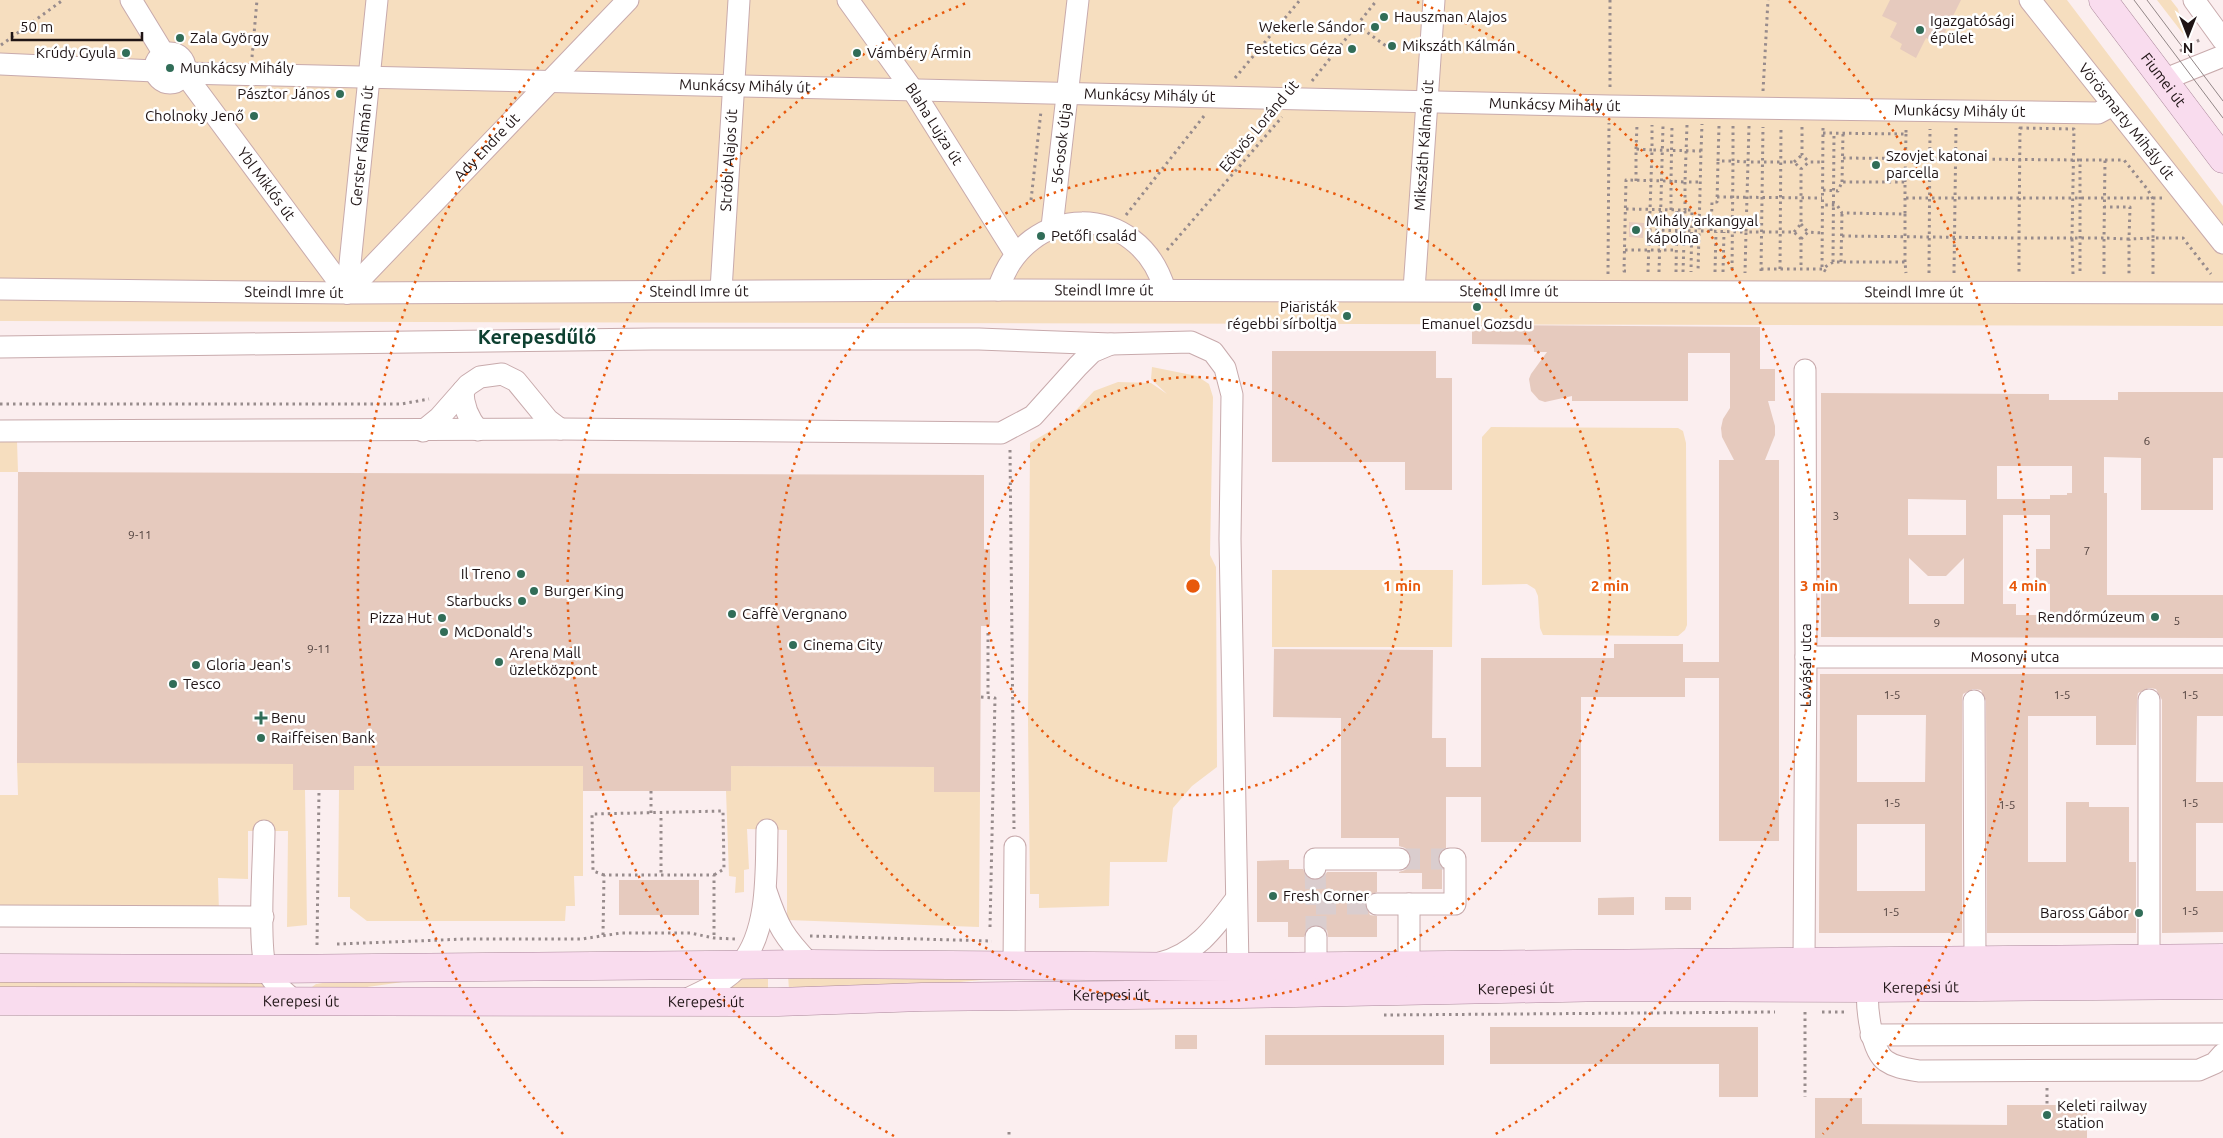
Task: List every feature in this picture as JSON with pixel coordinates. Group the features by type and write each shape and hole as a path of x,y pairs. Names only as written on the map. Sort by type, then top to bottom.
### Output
{"main road":[{"name":"Fiumei út","path":"2103,0 2223,159"},
{"name":"Kerepesi út","path":"0,968 266,969 741,964 1238,967 1804,960 2222,958"},
{"name":"Kerepesi út","path":"0,1001 778,1002 922,997 1239,994 1611,986 1774,986 1869,999 2223,985"}],"street":[{"path":"0,64 160,62 131,0"},
{"name":"Gerster Kálmán út","path":"347,293 377,0"},
{"name":"Ady Endre út","path":"347,293 628,0"},
{"name":"Stróbl Alajos út","path":"720,290 740,0"},
{"name":"Blaha Lujza út","path":"848,0 912,89 1015,253"},
{"name":"56-osok útja","path":"1052,228 1078,0"},
{"name":"Mikszáth Kálmán út","path":"1414,290 1434,0"},
{"name":"Vörösmarty Mihály út","path":"2030,0 2223,243"},
{"path":"2194,0 2220,36"},
{"path":"2158,72 2223,56"},
{"name":"Munkácsy Mihály út","path":"160,62 160,79 169,83 178,81 184,73 912,89 1610,106 1760,119 2098,114 2114,105"},
{"name":"Ybl Miklós út","path":"184,73 347,293"},
{"path":"998,290 1008,264 1015,253 1038,234 1052,228 1077,222 1103,225 1115,229 1138,244 1155,265 1165,290"},
{"name":"Steindl Imre út","path":"0,289 347,293 720,290 1608,290 2216,294"},
{"path":"0,347 652,339 979,339 1111,344 1191,342 1213,352 1225,368 1232,395 1230,539 1238,967"},
{"path":"0,432 560,429 1001,433 1034,416 1092,352 1111,344"},
{"name":"Lóvásár utca","path":"1804,960 1805,370"},
{"path":"422,430 439,418 458,396 480,377 502,374 516,381 548,420 560,429"},
{"path":"458,396 470,421 478,430"},
{"path":"514,430 524,419 530,398"},
{"name":"Mosonyi utca","path":"1806,657 2223,657"},
{"path":"1974,700 1976,959"},
{"path":"2149,700 2149,958"},
{"path":"264,830 262,945 266,969 280,990 296,1002"},
{"path":"682,1001 719,982 741,964 755,940 766,891 766,830"},
{"path":"1014,966 1015,847"},
{"path":"1315,868 1315,859 1398,859"},
{"path":"1377,904 1455,904 1452,859"},
{"path":"766,891 776,921 787,940 810,964"},
{"path":"1147,966 1172,960 1192,950 1214,929 1236,899"},
{"path":"1408,904 1409,965"},
{"path":"0,916 263,917"},
{"path":"1316,937 1316,966"},
{"path":"1774,986 1794,975 1804,960"},
{"path":"1901,960 1878,971 1869,999 1872,1035 1878,1053 1885,1061 1895,1066 1920,1071 2199,1070 2214,1063 2223,1054"},
{"path":"1872,1035 2223,1034"}],"path":[{"path":"0,45 63,0"},
{"path":"250,75 257,0"},
{"name":"Eötvös Loránd út","path":"1155,265 1297,99 1378,0"},
{"path":"1608,290 1610,0"},
{"path":"1760,292 1763,162 1760,119 1768,0"},
{"path":"1357,25 1393,51"},
{"path":"2158,72 2167,52 2170,58 2220,36"},
{"path":"1031,200 1043,93"},
{"path":"1745,273 1749,122 1760,119"},
{"path":"1636,181 1637,120"},
{"path":"1640,271 1648,272 1652,120"},
{"path":"1659,272 1663,120"},
{"path":"1671,210 1672,120"},
{"path":"1683,272 1687,120"},
{"path":"1698,272 1702,121"},
{"path":"1715,272 1712,202 1717,202 1719,122"},
{"path":"1726,122 1734,122 1732,272"},
{"path":"1780,269 1781,126"},
{"path":"1802,126 1802,155 1809,162 1822,162"},
{"path":"1914,127 1906,127 1905,237 1906,273 1914,273"},
{"path":"1922,127 1938,127"},
{"path":"1930,127 1930,273"},
{"path":"1947,127 1956,127 1954,273"},
{"path":"2010,274 2019,274 2020,128 2074,129 2072,274 2088,274"},
{"path":"1822,269 1823,133 1906,134"},
{"path":"1833,262 1834,134"},
{"path":"1822,190 1838,191 1842,182 1843,134"},
{"path":"1636,149 1701,152"},
{"path":"1718,161 1794,162 1802,155"},
{"path":"1843,158 2124,160 2153,199 2153,274"},
{"path":"2080,160 2080,273"},
{"path":"2096,274 2104,274 2105,160"},
{"path":"1794,162 1802,169"},
{"path":"1794,232 1801,224 1802,169 1809,162"},
{"path":"1632,271 1624,271 1626,180 1700,182"},
{"path":"1842,182 1906,182"},
{"path":"1906,198 2163,199 2178,187"},
{"path":"1717,197 1822,198"},
{"path":"1822,204 1837,204 1842,213 1841,262"},
{"path":"2104,208 2130,208 2129,274 2137,274"},
{"path":"1626,209 1700,211"},
{"path":"1676,272 1677,210"},
{"path":"1691,272 1692,210"},
{"path":"1842,213 1906,214"},
{"path":"1801,224 1808,232 1822,233"},
{"path":"1649,230 1794,232 1801,239 1801,269"},
{"path":"1724,232 1724,272"},
{"path":"1801,239 1808,232"},
{"path":"1842,236 2183,238 2211,274 2201,274"},
{"path":"1625,250 1676,250"},
{"path":"1822,269 1833,262 1905,262"},
{"path":"1761,269 1822,269 1829,273 1829,291"},
{"path":"1922,273 1938,273"},
{"path":"1946,273 1963,273"},
{"path":"2145,274 2162,274"},
{"path":"0,404 401,404 458,396"},
{"path":"1010,428 1015,847"},
{"path":"988,633 988,697"},
{"path":"981,697 995,698 990,926"},
{"path":"317,945 319,790"},
{"path":"651,791 651,813"},
{"path":"722,811 724,869 714,876 604,875 593,871 592,814 722,811"},
{"path":"661,818 661,876"},
{"path":"603,935 604,875"},
{"path":"714,876 714,938"},
{"path":"1805,1097 1805,1012 1869,999"},
{"path":"1376,1016 1785,1012"},
{"path":"2047,1085 2047,1105"},
{"path":"1009,1132 1009,1138"}],"shaded area":[{"path":"0,0 2067,0 2223,206 2223,326 0,321"},
{"path":"2157,0 2171,0 2178,9 2184,35"},
{"path":"1152,367 1197,376 1209,384 1213,397 1210,555 1216,567 1217,767 1192,786 1173,808 1167,862 1110,862 1109,906 1039,908 1039,894 1030,894 1028,719 1030,443 1065,422 1094,391 1118,382 1151,383 1167,394 1151,379"},
{"path":"1491,427 1678,428 1683,431 1686,443 1687,625 1685,630 1678,636 1543,635 1540,628 1538,596 1535,589 1527,584 1482,585 1482,437"},
{"path":"0,441 17,441 18,472 0,472"},
{"path":"1272,570 1453,570 1452,647 1272,647"},
{"path":"17,763 293,763 293,790 305,790 307,925 287,927 288,831 248,831 248,879 218,878 219,912 0,909 0,795 18,795"},
{"path":"354,766 583,766 583,876 574,876 575,906 566,906 565,921 367,921 350,908 350,897 338,897 339,790 354,790"},
{"path":"731,766 934,767 935,792 980,792 979,927 787,920 787,830 747,829 749,869 744,870 744,892 735,893 736,877 729,876 726,791 731,791"},
{"path":"768,974 768,990 715,992 746,975"},
{"path":"788,975 992,979 896,988 789,990"},
{"path":"0,978 264,980 265,987 0,988"},
{"path":"417,980 339,991 312,990 312,987 316,984 329,982"}],"building":[{"name":"Igazgatósági épület","path":"1890,0 1961,0 1939,44 1926,38 1916,58 1900,49 1902,44 1890,37 1897,23 1882,16"},
{"name":"Mihály arkangyal kápolna","path":"1629,222 1644,223 1643,238 1629,237"},
{"path":"1472,325 1760,327 1760,369 1775,369 1775,401 1768,401 1775,426 1775,435 1765,460 1779,460 1779,841 1719,841 1719,678 1685,678 1685,697 1581,697 1581,842 1481,842 1481,797 1446,797 1446,848 1439,852 1438,859 1442,869 1442,889 1422,889 1422,873 1399,873 1410,866 1411,859 1410,852 1399,846 1399,838 1341,838 1341,718 1273,717 1274,649 1433,650 1432,738 1446,738 1446,767 1481,767 1481,658 1614,658 1614,644 1683,644 1683,662 1719,662 1719,460 1734,460 1722,437 1721,428 1723,419 1730,408 1730,353 1688,353 1688,401 1572,401 1572,396 1545,402 1539,400 1531,391 1529,379 1547,352 1534,352 1534,345 1472,344"},
{"path":"1272,351 1436,351 1436,378 1452,378 1452,490 1405,490 1405,462 1272,462"},
{"path":"2118,392 2223,392 2223,458 2213,458 2213,510 2141,510 2141,458 2104,457 2104,493 2107,493 2107,595 2223,595 2223,638 1821,637 1821,393 2049,394 2049,400 2118,400","holes":["1997,466 2072,466 2072,493 2067,493 2067,495 2050,495 2050,499 1997,499","1908,499 1966,500 1966,535 1908,535","2003,515 2050,515 2050,549 2036,549 2036,584 2050,584 2050,615 2016,615 2016,604 2003,604","1909,558 1928,576 1946,576 1964,558 1964,604 1909,604"]},
{"name":"Arena Mall üzletközpont","path":"18,472 984,475 984,549 990,549 990,626 981,626 980,792 934,792 934,767 731,766 731,791 583,791 583,766 354,766 354,790 293,790 293,764 17,763"},
{"path":"1820,674 2223,674 2223,716 2197,716 2196,782 2223,782 2223,823 2196,823 2196,891 2223,891 2223,932 2162,933 2162,700 2156,689 2149,688 2138,693 2136,745 2096,745 2096,716 2028,716 2028,862 2066,862 2066,802 2089,802 2089,807 2129,807 2129,862 2136,862 2136,933 1987,933 1986,701 1981,690 1973,689 1963,694 1962,701 1962,933 1819,933","holes":["1857,715 1926,715 1925,782 1857,782","1857,824 1925,824 1925,891 1857,891"]},
{"path":"1289,860 1289,869 1303,869 1308,879 1315,880 1322,879 1327,872 1377,872 1377,892 1366,897 1365,904 1370,915 1377,916 1377,937 1328,937 1327,930 1316,925 1309,926 1304,937 1288,937 1288,922 1257,922 1257,861"},
{"path":"619,880 699,880 699,915 619,915"},
{"path":"1634,897 1634,915 1598,915 1598,898"},
{"path":"1665,897 1691,897 1691,910 1665,910"},
{"path":"1490,1027 1758,1027 1758,1097 1719,1097 1719,1064 1490,1064"},
{"path":"1175,1035 1197,1035 1197,1049 1175,1049"},
{"path":"1265,1035 1444,1035 1444,1065 1265,1065"},
{"name":"Keleti railway station","path":"1815,1098 1862,1098 1862,1124 2007,1125 2007,1105 2087,1105 2087,1138 1815,1138"}],"tunnel":[{"path":"1399,859 1450,859"},
{"path":"1315,868 1316,904"},
{"path":"1316,937 1316,904 1377,904"}],"tram line":[{"path":"2134,0 2223,118"},
{"path":"2147,0 2223,101"}],"place":[{"name":"Hauszman Alajos","path":"1384,17"},
{"name":"Wekerle Sándor","path":"1375,27"},
{"name":"Igazgatósági épület","path":"1920,30"},
{"name":"Zala György","path":"180,38"},
{"name":"Mikszáth Kálmán","path":"1392,46"},
{"name":"Festetics Géza","path":"1352,49"},
{"name":"Krúdy Gyula","path":"126,53"},
{"name":"Vámbéry Ármin","path":"857,53"},
{"name":"Munkácsy Mihály","path":"170,68"},
{"name":"Pásztor János","path":"340,94"},
{"name":"Cholnoky Jenő","path":"254,116"},
{"name":"Szovjet katonai parcella","path":"1876,165"},
{"name":"Mihály arkangyal kápolna","path":"1636,230"},
{"name":"Petőfi család","path":"1041,236"},
{"name":"Emanuel Gozsdu","path":"1477,307"},
{"name":"Piaristák régebbi sírboltja","path":"1347,316"},
{"name":"Il Treno","path":"521,574"},
{"name":"Burger King","path":"534,591"},
{"name":"Starbucks","path":"522,601"},
{"name":"Caffè Vergnano","path":"732,614"},
{"name":"Rendőrmúzeum","path":"2155,617"},
{"name":"Pizza Hut","path":"442,618"},
{"name":"McDonald's","path":"444,632"},
{"name":"Cinema City","path":"793,645"},
{"name":"Arena Mall üzletközpont","path":"499,662"},
{"name":"Gloria Jean's","path":"196,665"},
{"name":"Tesco","path":"173,684"},
{"name":"Benu","path":"261,718"},
{"name":"Raiffeisen Bank","path":"261,738"},
{"name":"Fresh Corner","path":"1273,896"},
{"name":"Baross Gábor","path":"2139,913"},
{"name":"Keleti railway station","path":"2047,1115"}],"district":[{"name":"Kerepesdűlő","path":"537,337"}]}
